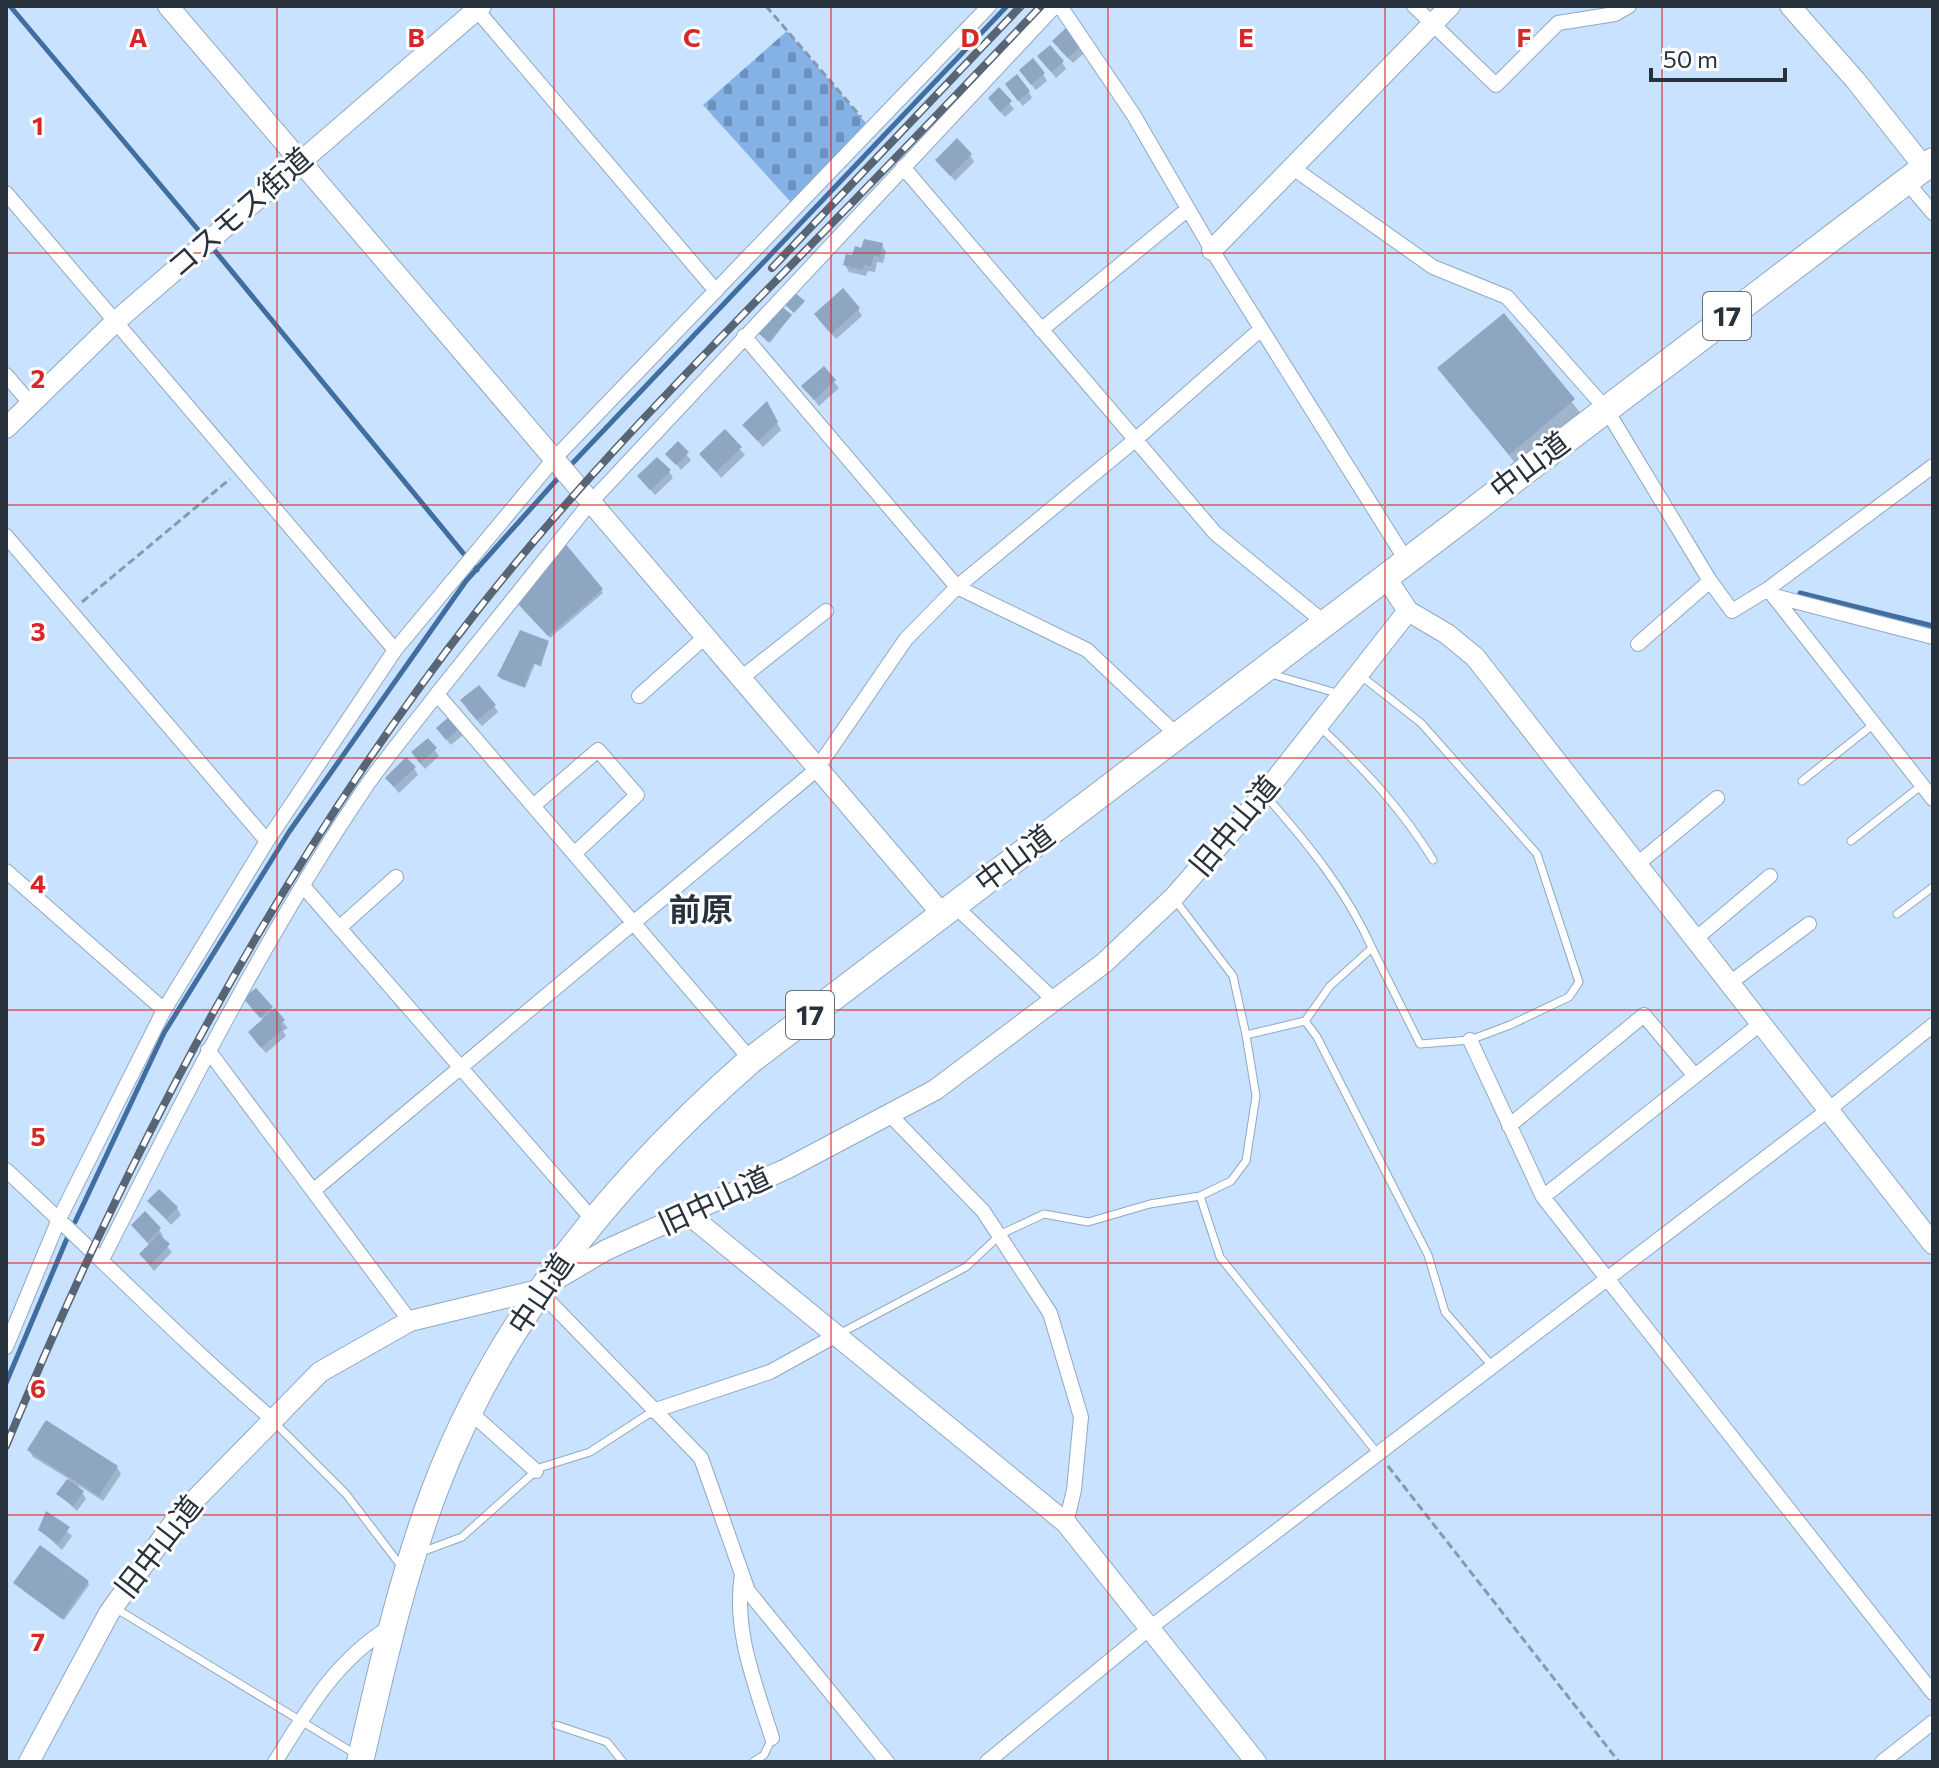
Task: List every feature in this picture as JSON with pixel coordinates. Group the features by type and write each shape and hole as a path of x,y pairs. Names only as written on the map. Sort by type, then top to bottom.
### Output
{"highway":[{"name":"中山道","path":"361,1760 392,1626 410,1565 435,1490 470,1412 538,1290 593,1220 656,1148 751,1060 1921,170"}],"street":[{"path":"168,6 302,160 816,770 948,909 1055,1001"},
{"path":"6,1347 59,1219 164,1010 267,841 395,650 553,460 989,6"},
{"path":"103,1258 208,1050 303,886 368,784 590,503 903,167 1058,6 1133,114 1261,329 1396,568 1408,611 1447,634 1475,657 1727,985 1933,1244"},
{"path":"1414,6 1496,85 1558,23 1615,14 1629,6"},
{"path":"1212,250 1450,6"},
{"path":"1790,6 1856,81 1921,170 1933,213"},
{"path":"479,8 716,291"},
{"name":"コスモス街道","path":"6,428 115,322 479,8"},
{"path":"903,167 1215,533 1325,623"},
{"path":"1293,168 1433,267 1507,297 1606,409 1710,581 1732,611 1771,592 1933,466"},
{"path":"6,193 395,650"},
{"path":"1041,330 1188,209"},
{"path":"314,1190 816,770 906,639 957,587 1135,440 1261,329"},
{"path":"744,336 957,587 1087,650 1177,735"},
{"path":"6,375 30,403"},
{"path":"6,536 73,610 267,841"},
{"path":"1638,644 1710,581"},
{"path":"1771,592 1933,637"},
{"path":"1771,592 1933,799"},
{"path":"740,679 826,611"},
{"name":"旧中山道","path":"29,1762 113,1607 177,1518 271,1418 320,1372 410,1321 538,1290 606,1250 891,1116 935,1090 1104,963 1174,897 1264,794 1408,611"},
{"path":"639,696 705,637"},
{"path":"437,694 751,1060"},
{"path":"533,806 598,750 637,795 574,854"},
{"path":"1635,866 1717,798"},
{"path":"6,871 164,1010"},
{"path":"1693,941 1770,876"},
{"path":"339,928 396,877"},
{"path":"303,886 593,1220"},
{"path":"1727,985 1809,924"},
{"path":"1509,1126 1644,1015 1695,1076"},
{"path":"1543,1197 1759,1025"},
{"path":"987,1762 1151,1627 1827,1111 1933,1025"},
{"path":"1470,1040 1543,1197 1610,1278 1933,1693"},
{"path":"208,1050 410,1321"},
{"path":"891,1116 983,1211 1001,1234 1050,1313 1081,1417 1074,1490 1066,1523"},
{"path":"6,1170 103,1258 186,1344 271,1418"},
{"path":"688,1214 1066,1523 1256,1762"},
{"path":"538,1290 701,1458 748,1591 887,1762"},
{"path":"653,1411 770,1372 835,1336"},
{"path":"470,1412 536,1471"},
{"path":"742,1573 737,1606 743,1641 772,1738"},
{"path":"275,1762 301,1721 359,1647 392,1626"},
{"path":"1882,1762 1933,1722"}],"lane":[{"path":"1261,671 1342,694"},
{"path":"1264,794 1317,854 1354,908 1420,1044 1470,1040 1569,997 1579,982 1537,854 1421,723 1358,674"},
{"path":"1802,781 1874,724"},
{"path":"1318,725 1367,772 1412,825 1433,860"},
{"path":"1851,841 1922,785"},
{"path":"1897,914 1933,887"},
{"path":"835,1336 966,1267 1001,1234 1044,1214 1088,1222 1150,1204 1200,1196 1231,1181 1246,1161 1256,1096 1246,1035 1233,976 1174,897"},
{"path":"1246,1035 1305,1021 1330,986 1372,948"},
{"path":"1305,1021 1317,1037 1428,1255 1445,1312 1493,1367"},
{"path":"1200,1196 1220,1257 1378,1454"},
{"path":"271,1418 410,1565 462,1537 536,1471 590,1452 653,1411"},
{"path":"113,1607 361,1760"},
{"path":"556,1725 607,1742 623,1762"},
{"path":"753,1762 764,1755 772,1738"}],"path":[{"path":"766,6 871,129"},
{"path":"73,610 241,470"},
{"path":"1378,1454 1619,1762"}],"green space":[{"path":"787,31 871,129 796,208 703,105"}],"building":[{"path":"1066,28 1082,45 1068,58 1052,41"},
{"path":"1050,45 1064,61 1051,72 1037,56"},
{"path":"1033,58 1045,73 1031,85 1019,70"},
{"path":"1017,74 1030,91 1018,101 1005,84"},
{"path":"999,87 1012,101 1000,112 988,98"},
{"path":"957,138 972,154 950,176 935,160"},
{"path":"864,239 883,243 880,257 874,256 871,266 864,265 863,270 843,265 846,254 852,255 855,246 861,248"},
{"path":"843,288 860,308 831,334 814,314"},
{"path":"793,291 805,301 794,313 783,303"},
{"path":"779,304 792,315 768,342 755,330"},
{"path":"1504,313 1575,399 1509,455 1437,368"},
{"path":"824,366 836,380 814,400 801,386"},
{"path":"767,401 778,422 758,441 742,425"},
{"path":"725,429 742,447 716,472 699,454"},
{"path":"678,441 689,452 676,465 665,454"},
{"path":"657,457 671,470 650,490 637,476"},
{"path":"564,542 603,589 548,636 516,602"},
{"path":"520,630 549,641 540,665 533,663 524,687 497,676"},
{"path":"479,685 496,705 477,720 460,700"},
{"path":"451,715 461,727 446,740 436,728"},
{"path":"428,738 437,748 420,763 411,752"},
{"path":"406,757 416,767 394,787 385,778"},
{"path":"256,988 273,1007 260,1018 243,998"},
{"path":"275,1008 285,1020 280,1024 284,1028 261,1048 248,1032"},
{"path":"159,1189 178,1207 166,1219 147,1201"},
{"path":"145,1211 161,1228 147,1242 131,1225"},
{"path":"159,1234 170,1244 150,1265 139,1254"},
{"path":"46,1420 118,1466 99,1496 27,1450"},
{"path":"67,1479 84,1491 73,1506 56,1494"},
{"path":"46,1511 70,1527 58,1544 38,1530"},
{"path":"40,1545 89,1581 62,1619 13,1583"}],"waterway":[{"path":"10,6 205,238"},
{"path":"567,469 1007,6"},
{"path":"211,246 477,570"},
{"path":"75,1222 164,1033 289,832 466,581 560,476"},
{"path":"1800,593 1933,626"},
{"path":"6,1383 68,1236"}],"railway":[{"path":"772,268 1021,6"},
{"path":"6,1446 104,1226 213,1012 337,807 405,708 510,570 614,450 1041,6"}],"district":[{"name":"前原","path":"701,910"}]}
